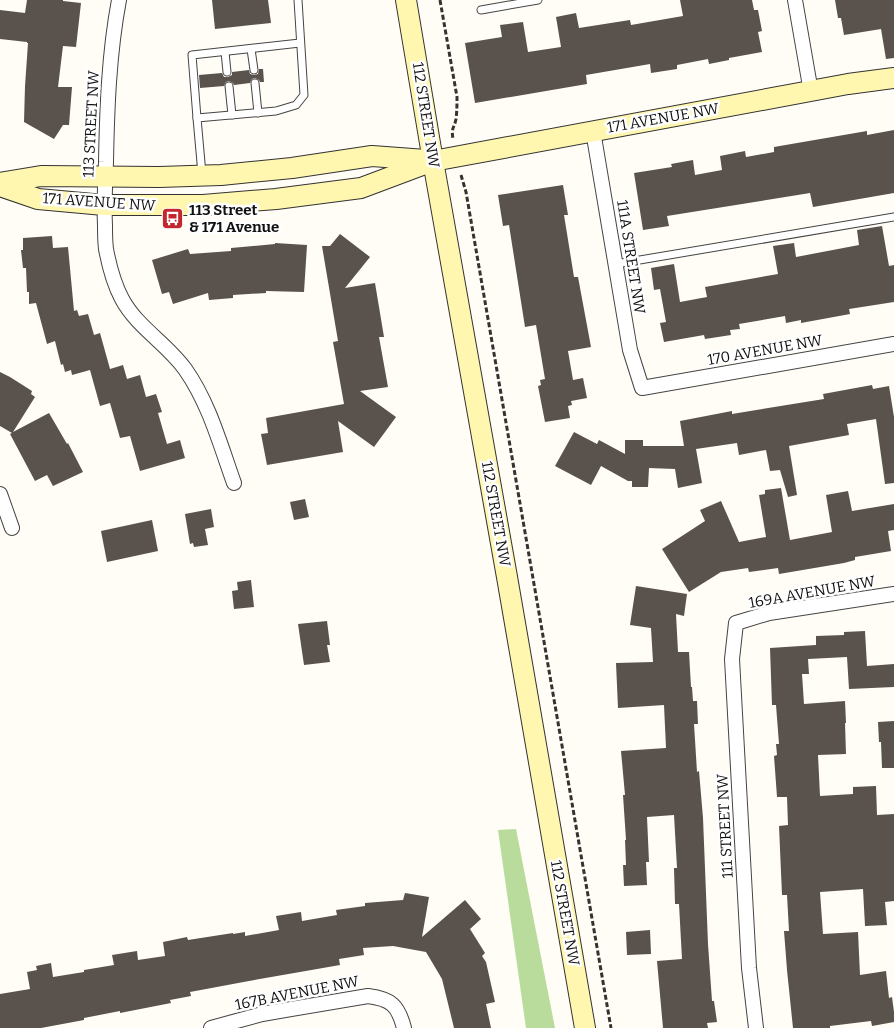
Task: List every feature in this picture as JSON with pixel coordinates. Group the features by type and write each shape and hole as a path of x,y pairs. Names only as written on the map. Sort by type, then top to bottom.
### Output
{"street":[{"name":"113 STREET NW","path":"119,0 109,79 105,177 104,205 106,247 109,264 122,298 131,313 145,329 174,355 193,382 205,405 234,483"},
{"name":"112 STREET NW","path":"406,0 585,1028"},
{"path":"795,0 811,92"},
{"name":"171 AVENUE NW","path":"0,184 38,199 104,205 203,205 276,199 361,188 433,161 848,84 894,78"},
{"name":"111A STREET NW","path":"593,131 630,350 642,388"},
{"name":"171 AVENUE NW","path":"0,184 41,176 220,175 292,168 372,156 433,161"},
{"name":"170 AVENUE NW","path":"642,388 894,344"},
{"path":"0,494 12,528"},
{"name":"169A AVENUE NW","path":"736,623 769,613 894,594"},
{"name":"111 STREET NW","path":"736,623 732,659 749,968 756,1028"},
{"name":"167B AVENUE NW","path":"212,1028 262,1014 368,996 380,997 389,1001 396,1008 404,1028"}],"lane":[{"path":"197,118 276,111 296,105 304,95 298,0"},
{"path":"481,10 538,0"},
{"path":"202,176 192,56 300,44"},
{"path":"251,49 254,70"},
{"path":"226,52 228,72"},
{"path":"255,83 258,113"},
{"path":"230,86 232,115"},
{"path":"616,264 894,217"}],"path":[{"path":"440,0 457,97 457,110 452,130 466,192 486,304 611,1028"}],"green space":[{"path":"516,829 555,1028 526,1028 498,830"}],"building":[{"path":"27,0 63,0 81,3 76,47 63,46 58,87 72,87 69,125 63,125 54,139 24,122 28,43 0,39 0,10 25,13"},
{"path":"212,0 268,0 271,23 215,29"},
{"path":"680,0 752,0 754,10 758,10 762,31 758,32 762,52 709,64 708,59 677,65 677,69 651,73 650,64 586,75 587,84 475,103 465,43 502,37 500,25 523,22 528,52 561,47 556,17 576,13 579,28 630,20 631,25 683,16"},
{"path":"835,0 894,0 894,58 886,59 881,29 844,35 841,18 838,18"},
{"path":"259,69 263,69 264,82 260,82 255,78 250,83 234,85 229,81 224,86 200,88 199,75 222,73 224,77 228,77 232,75 232,72 249,70 250,74 254,75 258,74"},
{"path":"894,130 894,193 813,207 810,193 667,216 669,226 643,230 634,173 672,167 671,164 693,160 695,175 722,170 720,156 745,151 746,157 774,152 774,147 867,131 867,135"},
{"path":"563,185 568,215 564,215 574,277 578,277 591,347 568,351 573,380 583,378 587,398 571,401 572,405 568,406 570,418 545,422 538,386 541,385 540,380 545,379 536,325 525,327 509,225 503,226 498,195"},
{"path":"882,226 889,266 894,265 894,302 849,309 850,314 801,323 801,320 786,323 785,316 739,324 740,329 730,330 731,335 705,339 704,335 664,342 660,323 666,322 660,289 654,290 651,268 674,264 680,302 707,297 705,287 778,274 773,246 794,243 796,257 859,245 857,230"},
{"path":"340,234 370,257 345,288 375,283 384,337 379,337 388,387 360,391 396,417 374,447 338,421 343,452 267,465 261,434 268,433 266,418 344,404 333,342 338,341 322,246 330,246"},
{"path":"52,236 53,248 68,247 74,311 77,310 79,316 88,314 94,335 100,333 110,369 123,365 127,379 140,375 146,397 156,394 162,412 158,413 167,444 180,440 185,458 140,471 130,436 120,438 110,403 100,406 90,370 72,375 71,370 65,372 63,364 61,365 55,341 47,344 36,303 29,304 26,268 23,268 21,250 23,250 23,238"},
{"path":"275,243 307,245 304,292 266,291 266,293 233,295 233,298 209,300 208,293 173,304 169,292 162,294 152,260 188,249 190,254 231,251 231,248"},
{"path":"0,372 32,391 31,394 35,397 13,432 49,413 83,472 53,486 47,475 35,481 10,434 12,433 0,426"},
{"path":"872,385 873,389 889,386 894,417 894,483 885,484 876,419 847,424 849,435 789,446 797,495 788,497 780,470 770,471 766,450 739,455 737,443 696,449 702,483 678,488 675,469 649,468 648,487 632,487 632,481 628,481 601,466 591,485 555,466 574,432 597,444 599,440 625,454 625,440 643,440 643,446 684,446 680,421 732,411 732,414 824,399 823,394"},
{"path":"781,488 790,540 832,532 826,495 848,491 852,511 894,504 894,530 888,531 891,551 855,557 855,560 844,563 779,574 778,568 749,572 748,568 721,572 689,592 662,549 705,521 700,510 721,501 739,542 766,537 759,495 765,494 765,490"},
{"path":"305,499 309,517 294,520 290,502"},
{"path":"211,509 214,527 205,529 208,545 194,547 193,543 190,544 185,514"},
{"path":"152,520 158,551 107,562 101,531"},
{"path":"251,580 254,607 234,609 232,591 238,590 237,582"},
{"path":"636,586 687,594 684,616 676,614 678,652 689,652 693,701 697,701 698,724 694,724 697,772 699,771 703,818 712,1001 714,1001 717,1022 707,1023 708,1028 663,1028 657,961 682,959 679,904 675,904 674,868 677,868 674,815 647,817 649,862 646,862 647,885 624,886 623,865 626,865 626,840 623,795 625,795 621,751 666,748 664,705 618,708 616,663 653,662 651,628 630,625"},
{"path":"327,621 330,645 327,645 330,662 304,665 298,624"},
{"path":"865,631 867,666 894,664 894,687 849,689 847,657 808,659 809,674 802,674 804,704 845,701 846,754 818,755 820,796 853,794 853,787 876,786 877,815 894,814 894,901 885,902 887,925 865,926 863,889 820,892 823,934 858,932 860,975 886,971 889,998 892,997 894,1022 872,1026 871,1021 830,1026 830,1028 793,1028 784,931 789,931 787,895 782,895 779,826 788,825 787,797 777,797 774,756 777,755 776,744 779,744 776,705 772,705 770,648 816,645 816,636 844,635 844,632"},
{"path":"894,721 894,768 882,768 878,722"},
{"path":"405,893 429,897 422,937 465,900 481,919 470,929 485,953 482,956 486,962 495,1002 486,1004 491,1028 454,1028 442,979 426,952 393,946 363,948 364,955 339,959 340,965 190,992 191,996 170,1000 171,1003 120,1013 120,1011 41,1028 0,1028 0,994 30,989 27,972 37,970 36,966 51,963 53,977 114,965 112,955 137,951 138,960 165,956 163,942 187,937 188,940 245,932 245,936 279,930 276,916 301,912 302,921 337,915 336,910 365,906 365,903 403,900"},
{"path":"650,930 651,954 627,955 626,932"}],"place":[{"name":"113 Street & 171 Avenue","path":"173,219"}]}
